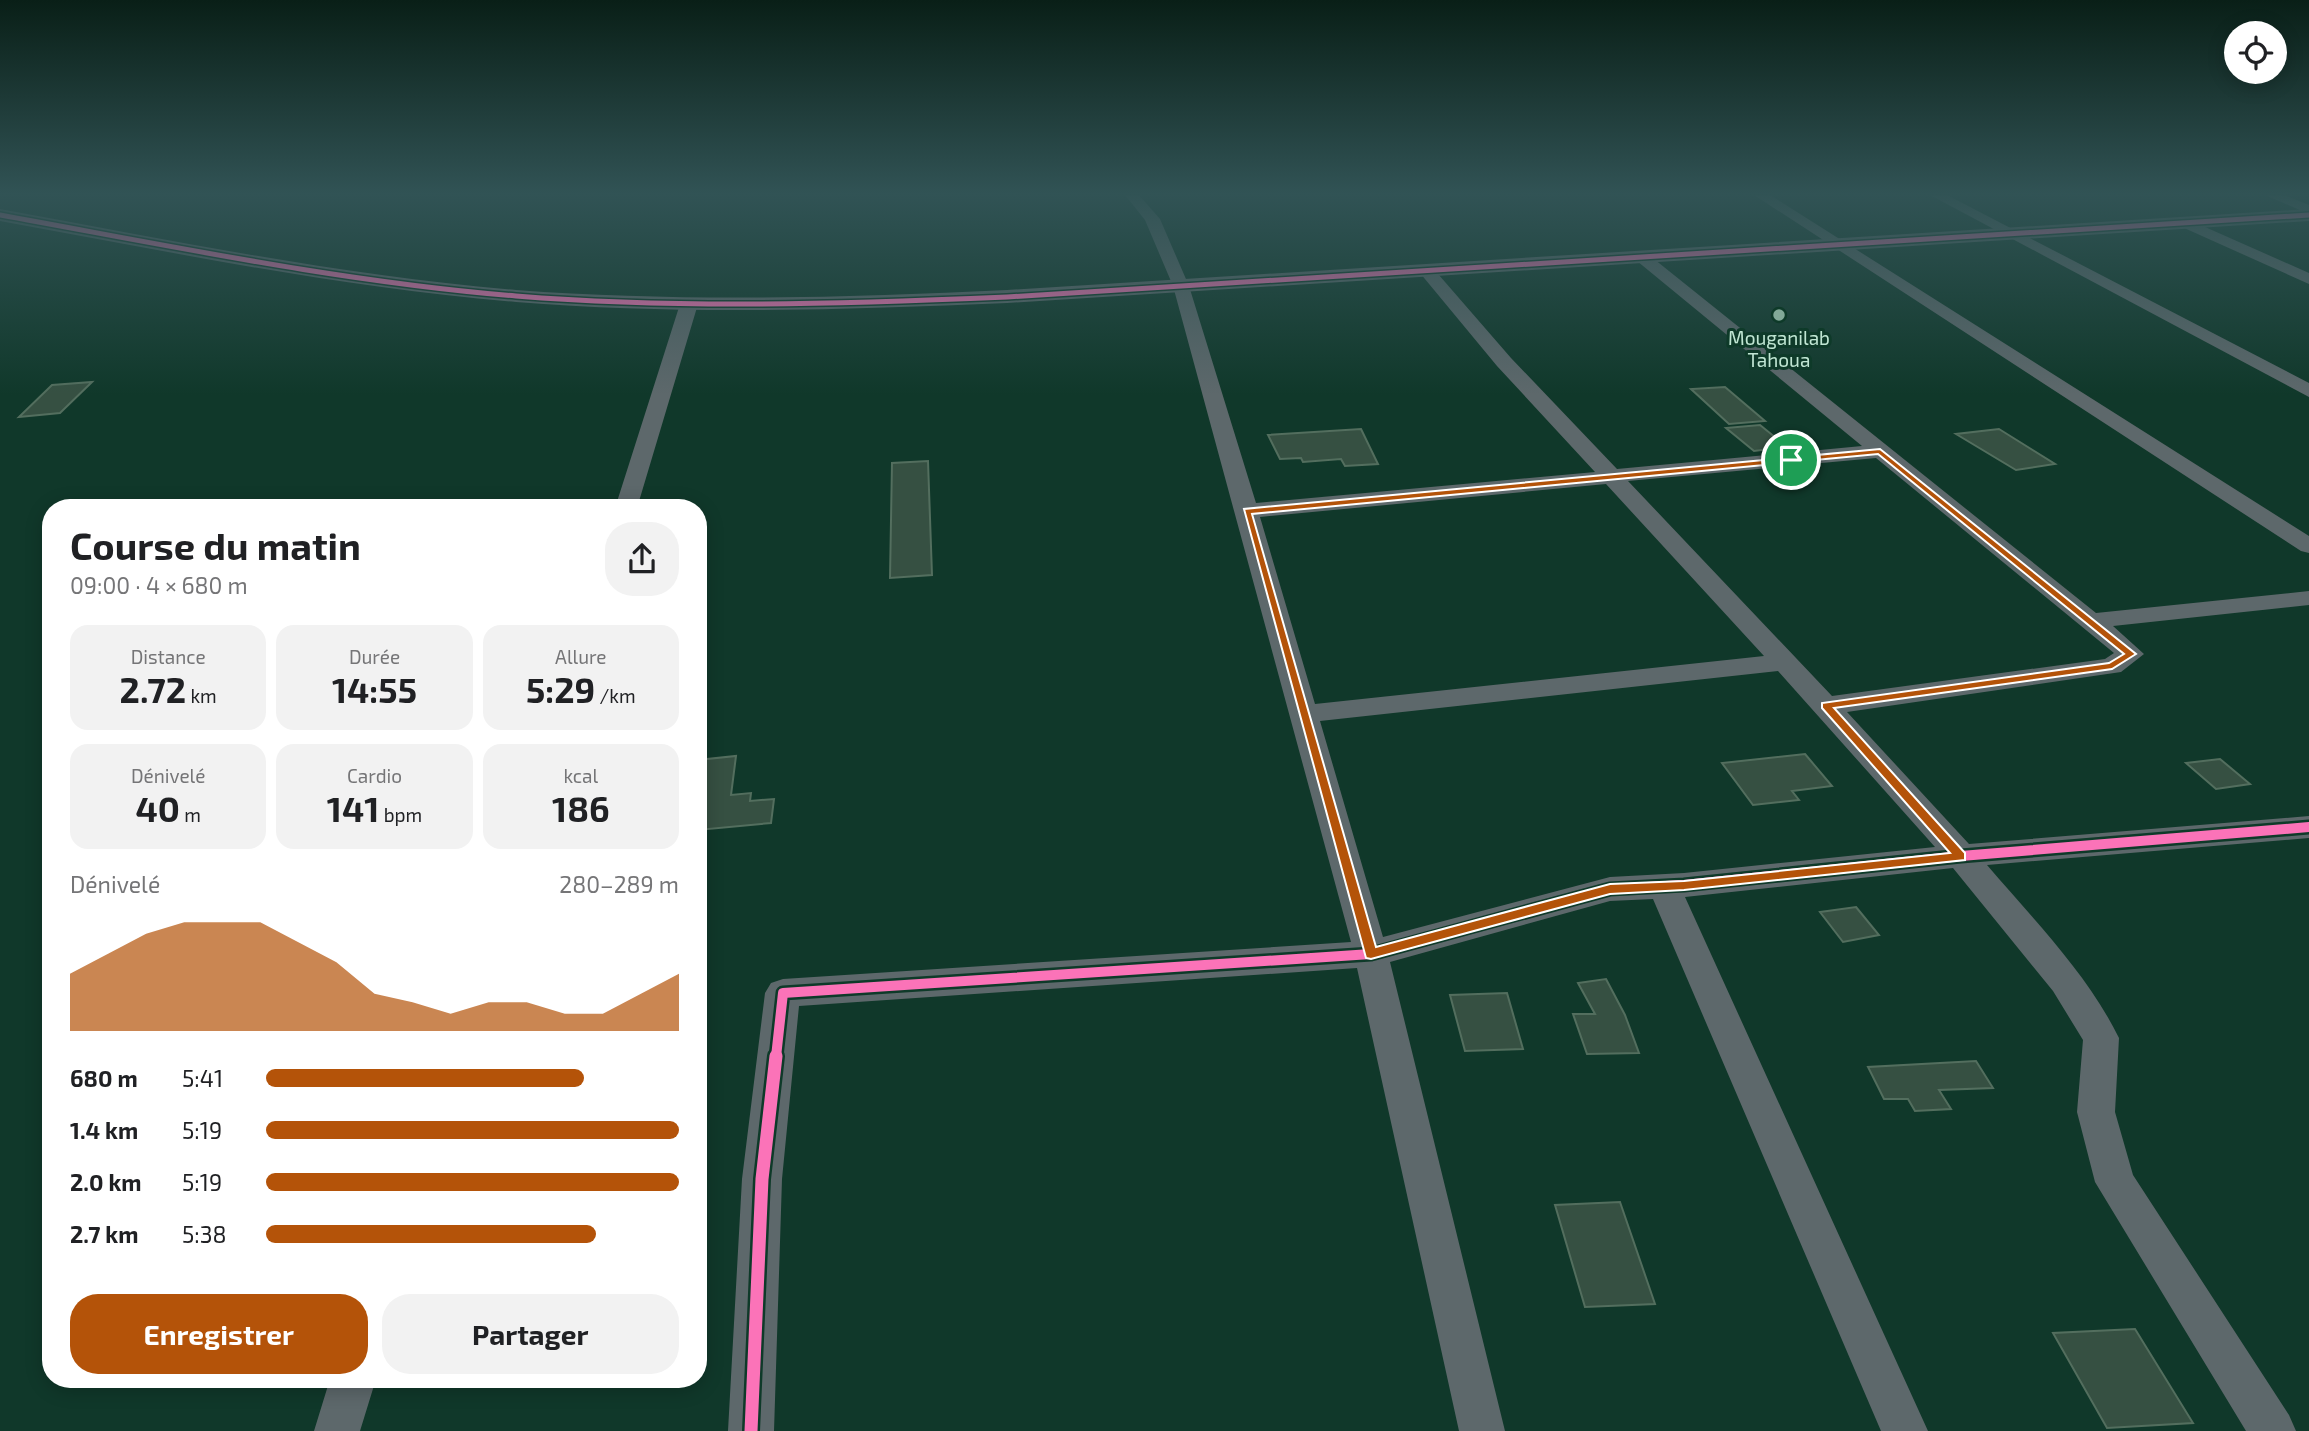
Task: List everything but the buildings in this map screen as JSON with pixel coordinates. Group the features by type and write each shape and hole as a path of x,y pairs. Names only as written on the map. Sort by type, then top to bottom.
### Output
{"street":[{"path":"272,262 429,286 582,300 690,304 897,304 1575,262"},
{"path":"1171,262 1181,286 1247,511 1371,954 1482,1431"},
{"path":"1648,262 2131,654 2112,666 1826,706"},
{"path":"1866,262 2309,546"},
{"path":"2063,262 2309,391"},
{"path":"2271,262 2309,279"},
{"path":"1426,270 1504,362 1826,706 1961,856 2065,981 2101,1038 2096,1112 2115,1182 2273,1431"},
{"path":"629,499 690,304"},
{"path":"1247,511 1880,451"},
{"path":"2091,621 2309,598"},
{"path":"1304,714 1784,662"},
{"path":"751,1431 762,1178 783,993 1371,954 1610,889 1664,887 1961,856 2309,827"},
{"path":"1664,887 1905,1431"},
{"path":"337,1431 350,1388"}],"cycle path":[{"path":"260,262 514,296 693,304 798,304 1007,297 1563,262"},
{"path":"751,1431 762,1179 783,993 1371,954 1610,889 1684,885 1961,856 2309,827"}],"place":[{"name":"Mouganilab Tahoua","path":"1779,315"}],"route":[{"path":"1880,451 2131,654 2112,666 1826,706 1961,856 1684,886 1610,889 1371,954 1247,511 1791,460 1880,451"}]}
